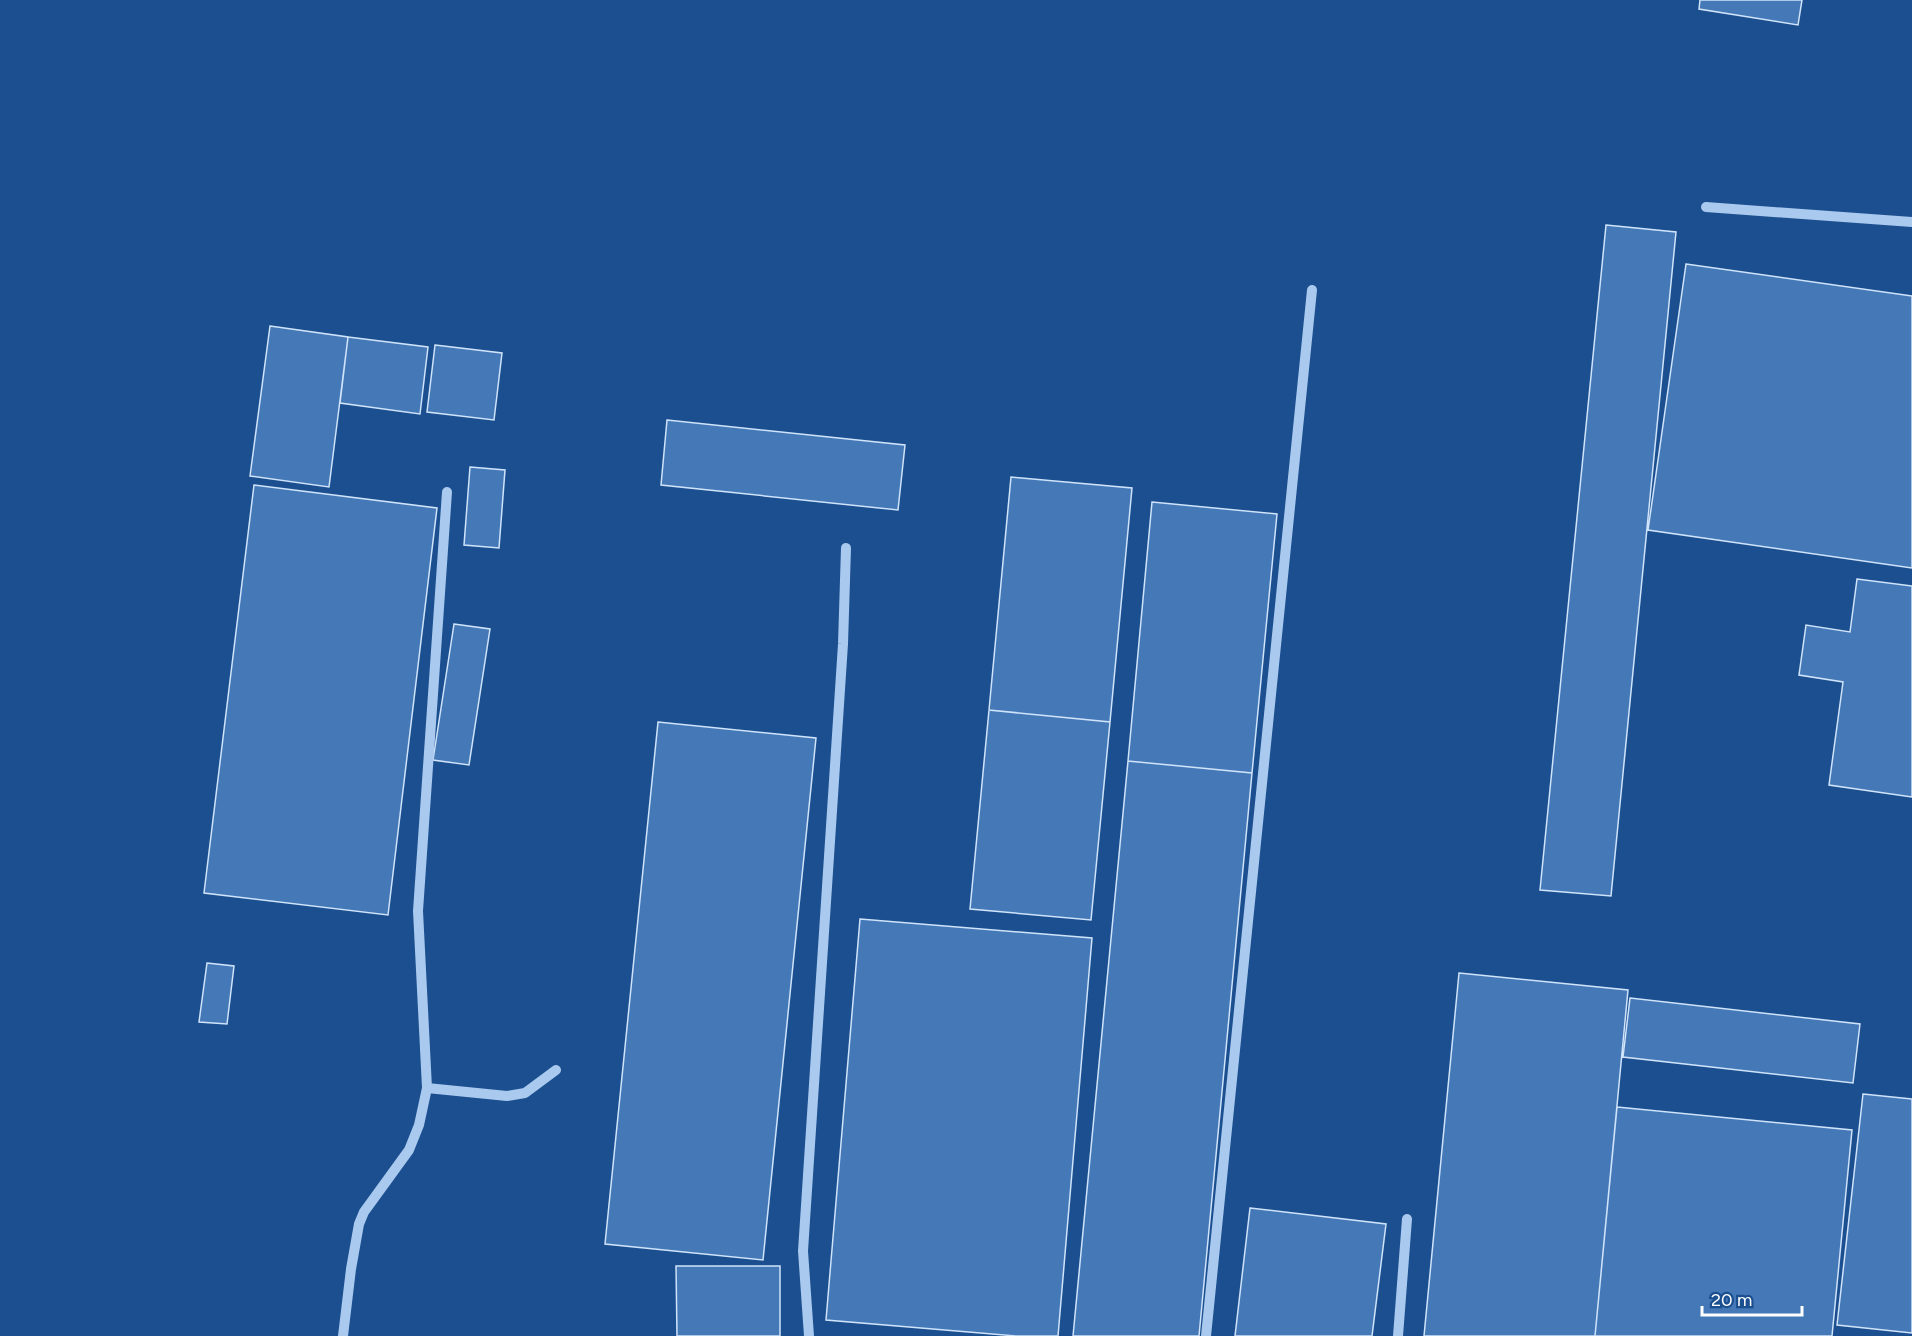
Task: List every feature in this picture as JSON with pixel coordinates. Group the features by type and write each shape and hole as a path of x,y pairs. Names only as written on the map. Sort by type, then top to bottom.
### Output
{"lane":[{"path":"1706,207 1912,222"},
{"path":"1206,1336 1312,290"},
{"path":"343,1336 359,1224 364,1212 409,1150 419,1125 427,1088 418,911 447,492"},
{"path":"809,1336 803,1251 843,644 846,548"},
{"path":"427,1088 495,1095 525,1093 556,1070"},
{"path":"1398,1336 1407,1219"}],"building":[{"path":"1700,0 1802,0 1798,25 1699,9"},
{"path":"1606,225 1676,232 1611,896 1540,890"},
{"path":"1686,264 1912,296 1912,568 1648,530"},
{"path":"270,326 348,337 329,487 250,476"},
{"path":"348,337 428,347 420,414 340,403"},
{"path":"435,345 502,353 494,420 427,412"},
{"path":"667,420 905,445 898,510 661,485"},
{"path":"470,467 505,470 499,548 464,545"},
{"path":"1011,477 1132,488 1110,722 989,710"},
{"path":"254,485 437,508 388,915 204,893"},
{"path":"1152,502 1277,514 1252,773 1128,761"},
{"path":"1857,579 1912,586 1912,797 1829,785 1843,682 1799,675 1806,625 1850,632"},
{"path":"454,624 490,629 469,765 433,760"},
{"path":"989,710 1110,722 1091,920 970,909"},
{"path":"658,722 816,738 763,1260 605,1244"},
{"path":"1128,761 1252,773 1199,1336 1073,1336"},
{"path":"860,919 1092,938 1058,1336 1016,1336 826,1320"},
{"path":"207,963 234,966 227,1024 199,1022"},
{"path":"1459,973 1628,990 1595,1336 1424,1336"},
{"path":"1630,998 1860,1024 1853,1083 1623,1057"},
{"path":"1863,1094 1912,1099 1912,1333 1837,1325"},
{"path":"1617,1107 1852,1130 1832,1336 1595,1336"},
{"path":"1250,1208 1386,1224 1372,1336 1235,1336"},
{"path":"676,1266 780,1266 780,1336 677,1336"}]}
